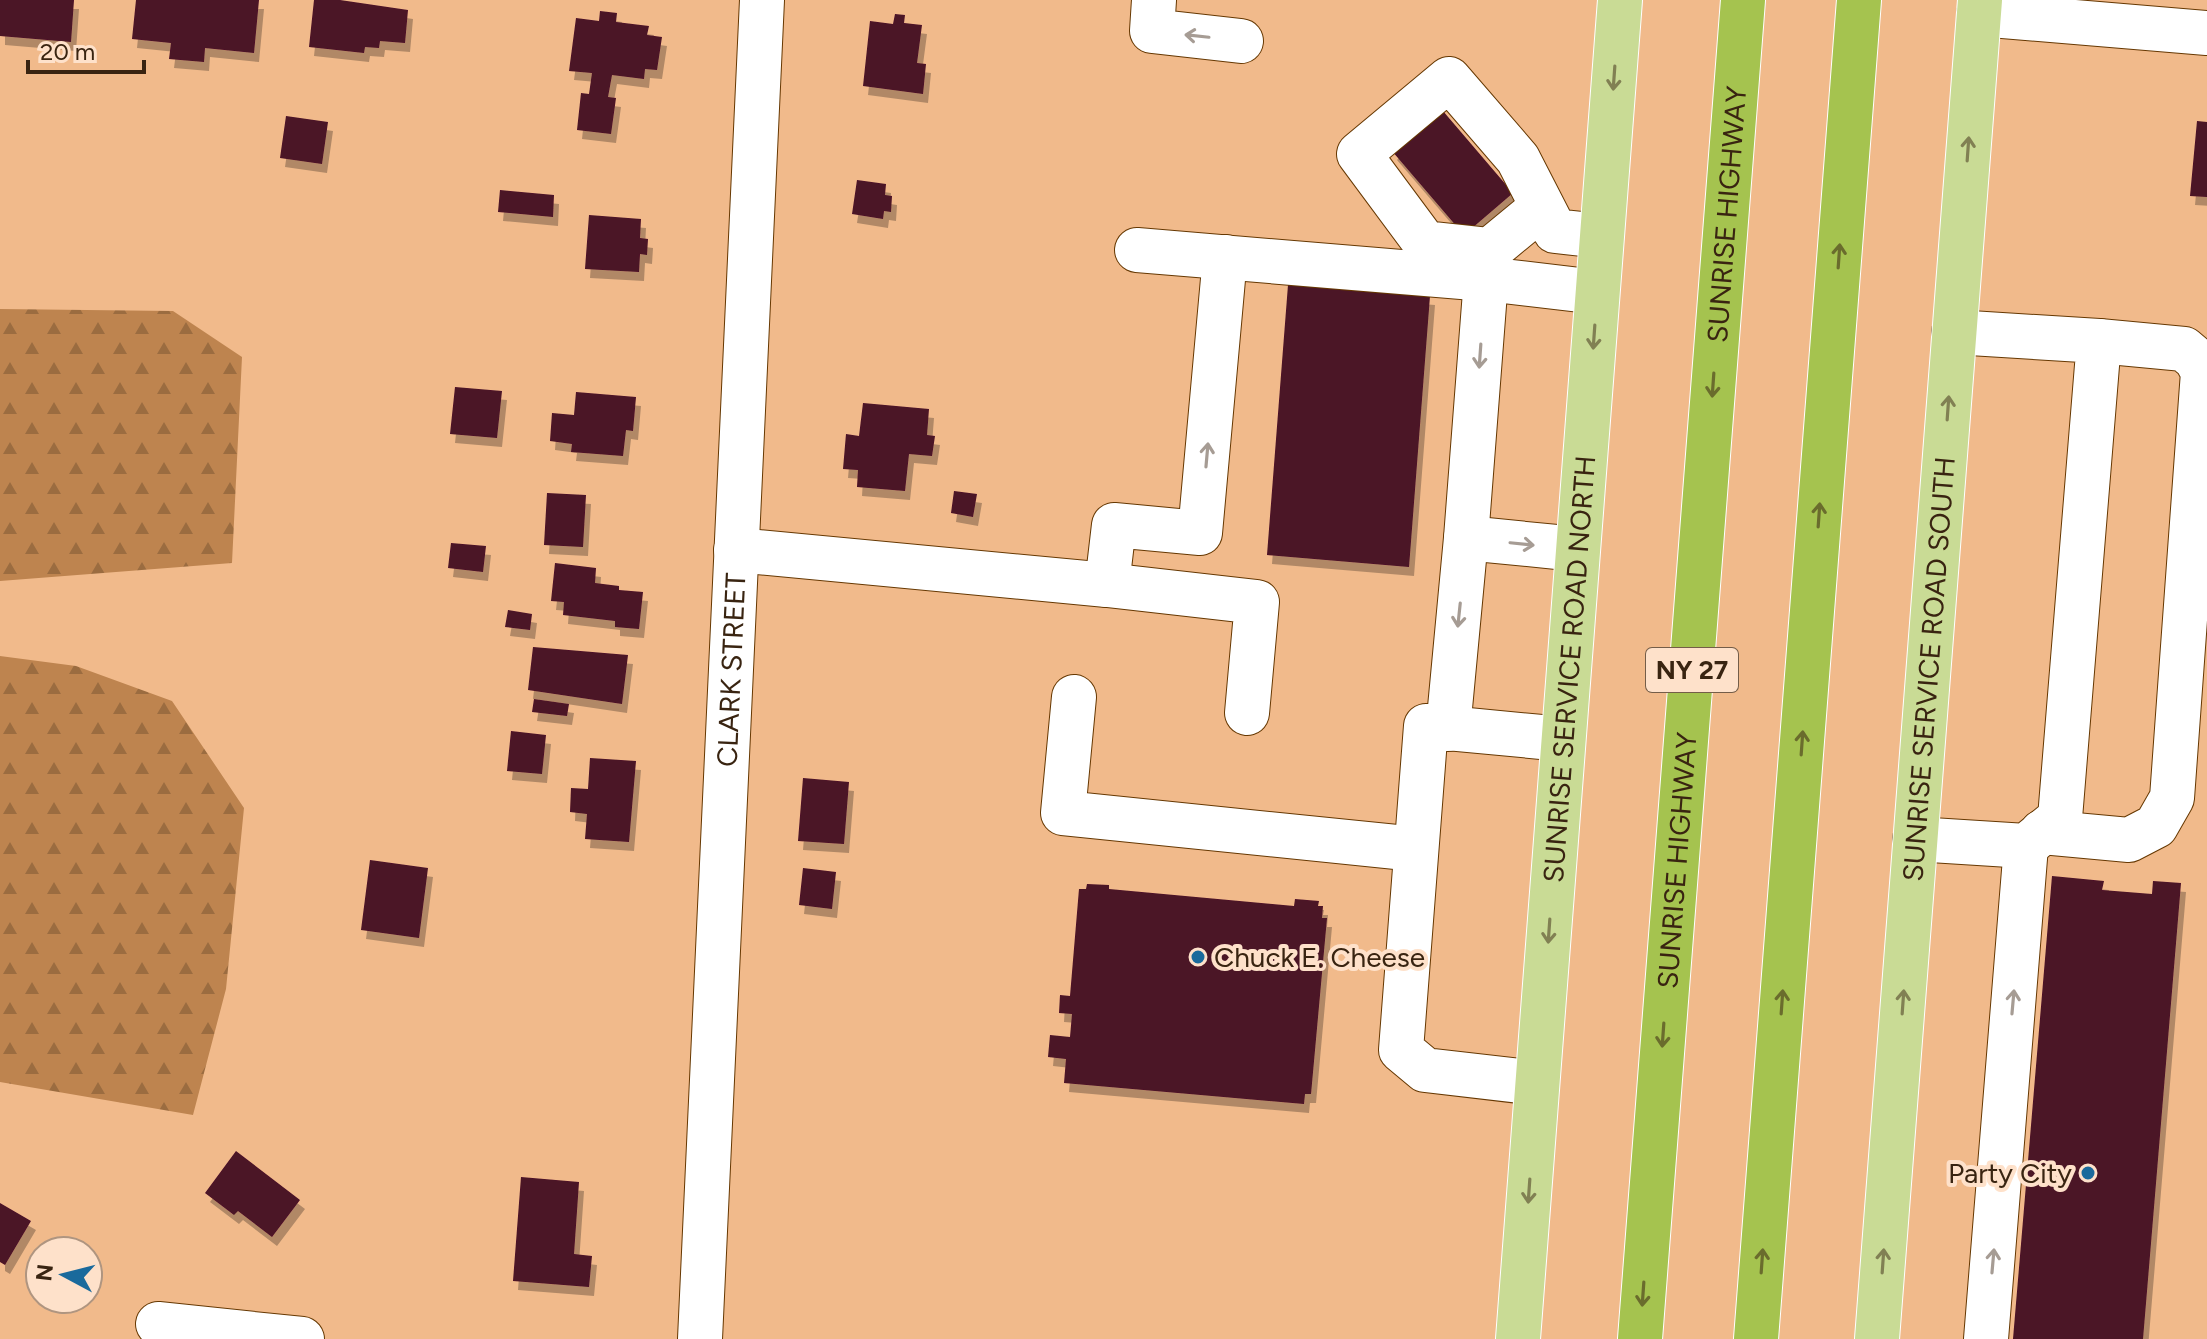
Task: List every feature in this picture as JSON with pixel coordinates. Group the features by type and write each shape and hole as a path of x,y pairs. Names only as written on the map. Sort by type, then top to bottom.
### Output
{"highway":[{"name":"SUNRISE HIGHWAY","path":"1640,1339 1743,0"},
{"path":"1756,1339 1859,0"}],"main road":[{"name":"SUNRISE SERVICE ROAD NORTH","path":"1518,1339 1620,0"},
{"name":"SUNRISE SERVICE ROAD SOUTH","path":"1877,1339 1979,7"}],"street":[{"name":"CLARK STREET","path":"700,1339 762,0"},
{"path":"1979,7 2207,33"},
{"path":"1153,16 1241,41"},
{"path":"1542,207 1555,231 1601,236"},
{"path":"1137,250 1486,279 1597,292"},
{"path":"1107,585 1114,525 1200,533 1225,257"},
{"path":"1448,729 1486,279"},
{"path":"1915,839 2129,840 2156,826 2172,798 2203,372 2196,359 2184,349 1954,332"},
{"path":"1986,1339 2034,839 2060,818 2099,341"},
{"path":"1466,538 1577,549"},
{"path":"736,550 1257,602 1247,713"},
{"path":"1074,697 1063,813 1416,849"},
{"path":"1537,1083 1425,1070 1401,1050 1416,849 1426,726 1563,739"},
{"path":"158,1324 302,1339"}],"green space":[{"path":"0,309 173,311 242,357 232,563 0,581"},
{"path":"0,656 76,666 172,701 244,808 226,989 193,1115 0,1082"}],"building":[{"path":"0,0 74,0 71,42 0,36"},
{"path":"136,0 259,0 254,53 205,48 204,62 169,59 171,43 132,39"},
{"path":"314,0 340,0 408,10 405,43 380,41 379,48 365,47 364,53 309,47"},
{"path":"600,11 617,13 616,22 649,26 647,35 662,37 657,70 645,69 644,79 612,75 608,97 616,98 611,134 577,130 581,93 589,94 592,73 569,71 576,18 599,21"},
{"path":"895,14 905,15 904,23 922,25 917,63 926,64 923,94 863,86 870,21 893,24"},
{"path":"1437,104 1513,193 1464,235 1392,151"},
{"path":"286,116 328,122 322,164 280,158"},
{"path":"2197,121 2207,122 2207,197 2190,196"},
{"path":"857,180 886,184 885,195 892,196 891,212 884,211 883,219 852,214"},
{"path":"500,190 554,195 553,217 498,212"},
{"path":"589,215 641,219 640,238 648,239 647,255 640,254 639,272 585,269"},
{"path":"1288,285 1430,296 1409,567 1267,555"},
{"path":"455,387 502,391 497,438 450,434"},
{"path":"576,392 636,397 633,431 626,430 623,456 571,452 572,444 550,441 552,413 574,415"},
{"path":"863,403 929,409 927,435 935,436 932,456 909,454 905,491 857,487 858,470 843,469 846,434 859,436"},
{"path":"954,491 977,494 973,517 951,513"},
{"path":"547,493 586,495 583,547 544,545"},
{"path":"451,543 486,546 483,572 448,568"},
{"path":"555,563 596,568 595,583 619,586 619,590 643,592 639,629 615,627 615,621 563,615 564,602 551,601"},
{"path":"508,610 532,614 530,630 505,627"},
{"path":"533,647 628,655 622,704 528,690"},
{"path":"534,699 569,704 567,716 532,712"},
{"path":"511,731 546,735 542,774 507,771"},
{"path":"590,758 636,761 629,842 585,839 587,814 570,812 571,788 588,789"},
{"path":"803,778 849,782 844,844 798,841"},
{"path":"370,860 428,868 419,938 361,930"},
{"path":"803,868 836,872 832,909 799,905"},
{"path":"2052,876 2104,881 2102,890 2152,894 2153,881 2181,883 2143,1339 2013,1339"},
{"name":"Chuck E. Cheese","path":"1087,884 1109,885 1109,889 1294,906 1295,899 1319,901 1318,906 1323,906 1322,918 1327,918 1311,1094 1305,1094 1304,1104 1064,1083 1066,1059 1048,1057 1050,1035 1070,1037 1072,1014 1059,1013 1060,995 1070,996 1079,889 1086,889"},
{"path":"236,1151 300,1200 272,1237 238,1211 234,1215 205,1193"},
{"path":"521,1177 579,1182 574,1254 592,1256 589,1287 513,1281"},
{"path":"0,1203 31,1221 5,1265 0,1262"}],"place":[{"name":"Chuck E. Cheese","path":"1198,957"},
{"name":"Party City","path":"2088,1173"}]}
